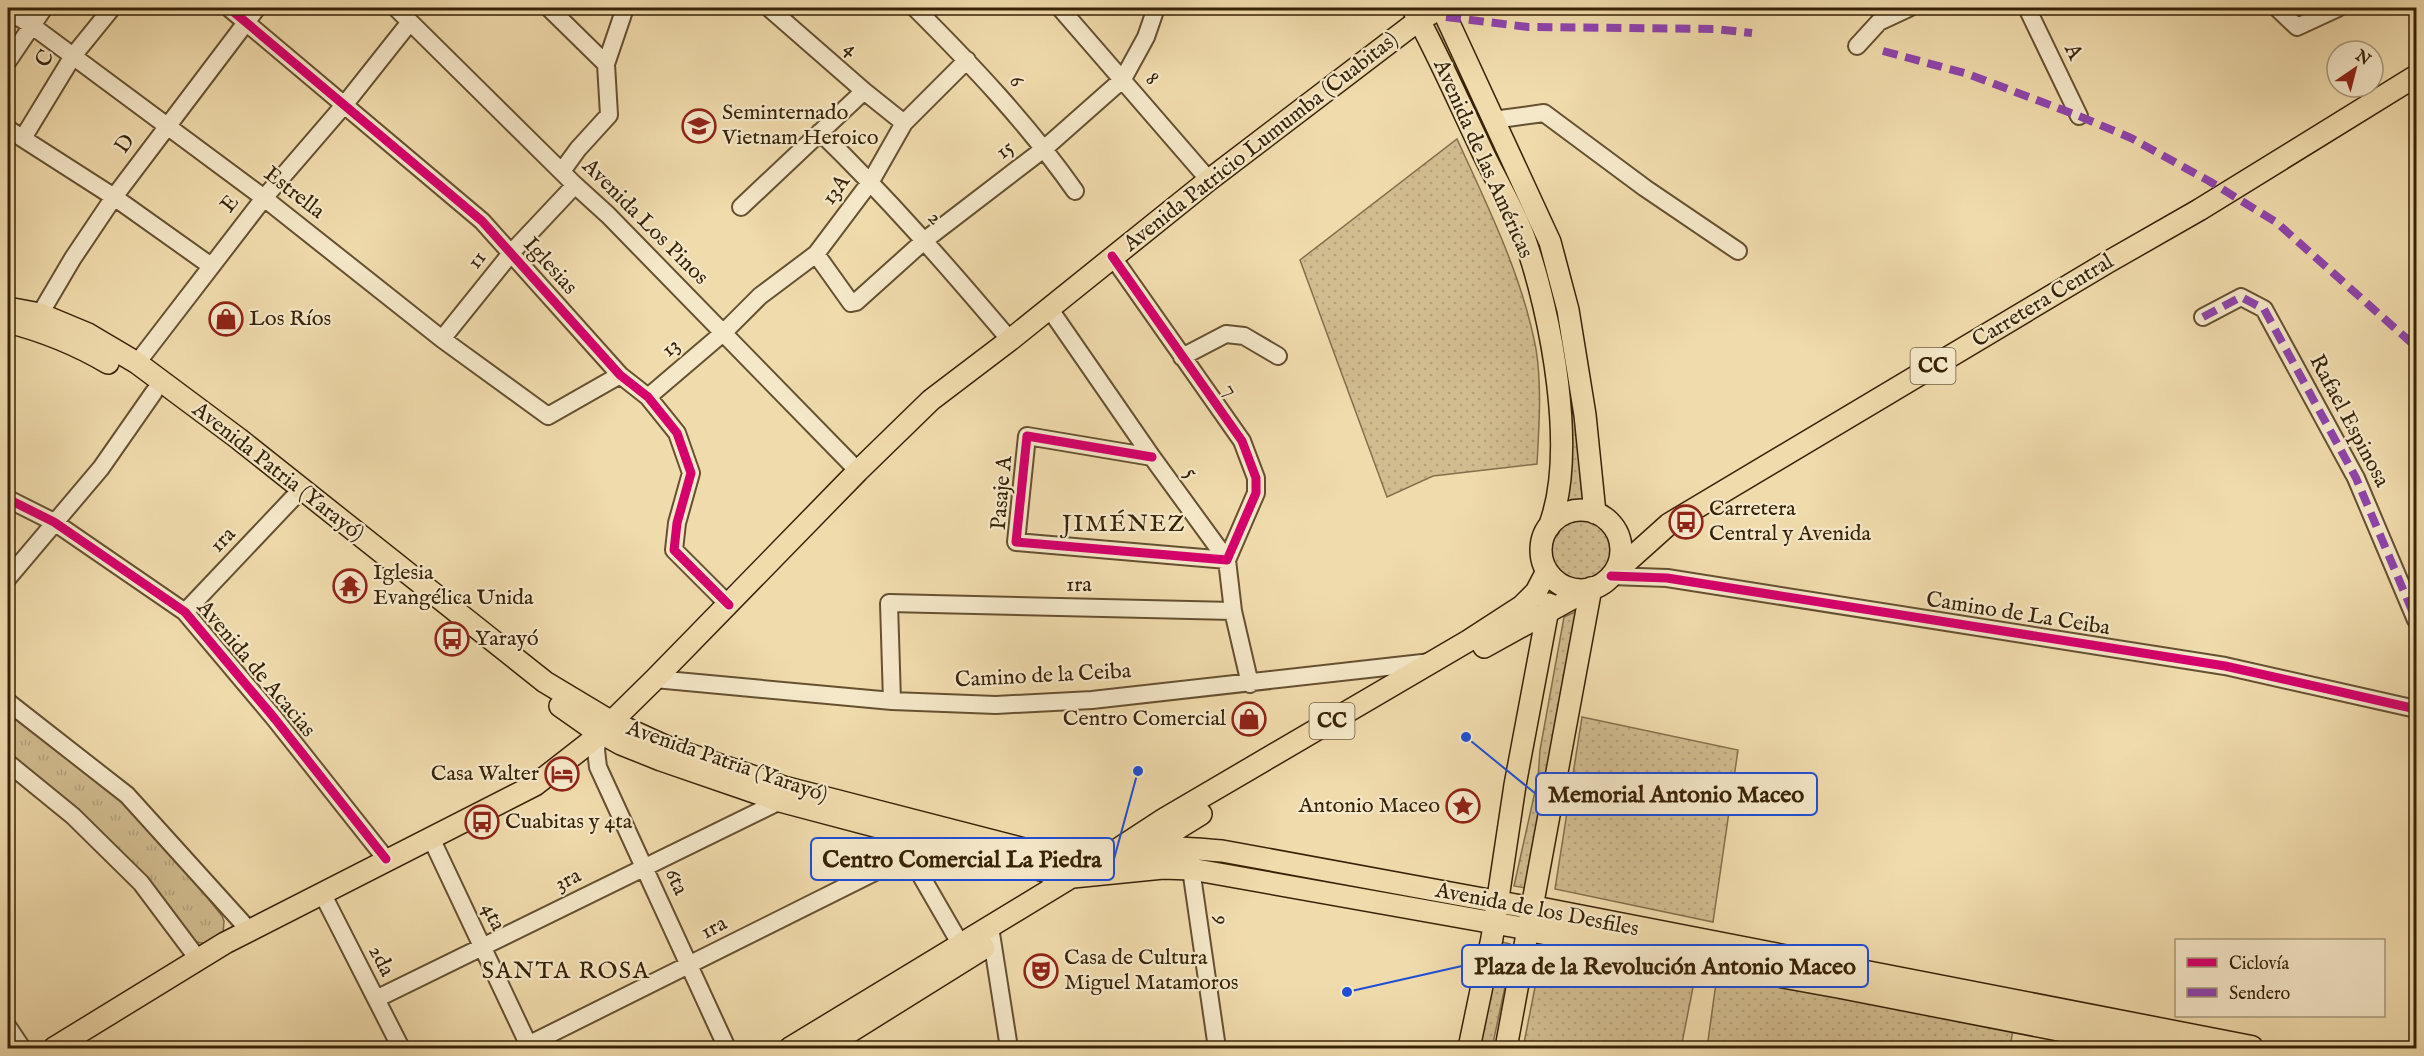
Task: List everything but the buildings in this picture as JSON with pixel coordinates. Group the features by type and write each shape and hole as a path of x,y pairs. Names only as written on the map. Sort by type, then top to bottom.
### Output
{"highway":[{"name":"Avenida de los Desfiles","path":"1530,919 2220,1046 2251,1048"},
{"name":"Avenida de los Desfiles","path":"1842,977 2159,1048"}],"main road":[{"name":"Avenida Patricio Lumumba (Cuabitas)","path":"54,1048 249,930 535,785 575,754 655,679 858,471 931,400 1010,340 1416,14 1441,8"},
{"name":"Avenida de las Américas","path":"1441,8 1550,242 1568,310 1602,518"},
{"name":"Avenida de las Américas","path":"1416,14 1524,239 1543,308 1558,384 1561,456 1554,513 1549,527"},
{"name":"Carretera Central","path":"1611,576 1669,524 2199,210 2416,76"},
{"name":"Avenida Patria (Yarayó)","path":"8,308 40,314 88,334 137,363 235,445 293,498 461,634 537,692 566,710 604,727 662,760 913,846 1073,876"},
{"name":"Avenida Patria (Yarayó)","path":"8,322 36,329 84,348 235,445 604,727 784,787 1071,861 1105,866"},
{"path":"1469,1048 1495,924 1515,785 1549,612 1547,571 1541,550 1543,540 1549,527 1557,519 1580,510 1602,518 1618,536 1621,550 1618,564 1611,576 1591,588 1578,590 1564,586 1547,571"},
{"name":"Carretera Central","path":"1602,518 1629,530 1646,531 1669,524"},
{"name":"CC","path":"824,1048 991,935 1105,866 1174,813 1432,662 1522,606 1536,592 1547,571"},
{"path":"1506,1048 1591,588"},
{"name":"CC","path":"1105,866 1143,850 1507,633 1591,588"},
{"path":"1507,633 1528,634 1540,650"},
{"path":"566,710 577,729 578,740 575,754"},
{"path":"1197,817 1196,828 1200,837 1222,851"},
{"name":"Avenida de los Desfiles","path":"1143,850 1181,847 1222,851 1499,901 1530,919"},
{"path":"1073,876 1105,866"},
{"name":"Avenida de los Desfiles","path":"1105,866 1191,869 1495,924 1530,919"},
{"path":"1019,909 1033,885 1029,867"},
{"name":"CC","path":"790,1048 962,945 991,935 1019,909 1073,876"}],"street":[{"path":"8,61 44,8"},
{"name":"C","path":"23,138 74,56 112,8"},
{"name":"Iglesias","path":"229,8 482,221 620,375 648,396 677,433 691,472 677,523 674,550 729,605"},
{"name":"D","path":"40,314 73,258 114,197 257,8"},
{"name":"Avenida Los Pinos","path":"396,8 608,215 858,471"},
{"path":"549,8 606,64"},
{"path":"562,171 578,149 609,115 606,64 625,8"},
{"name":"4","path":"770,8 904,123"},
{"name":"6","path":"915,8 968,60 1045,148 1075,191"},
{"name":"8","path":"1060,8 1124,79 1209,180"},
{"name":"15","path":"816,254 850,303 856,302 925,240 1045,148 1124,79 1146,36 1156,8"},
{"path":"1857,46 1879,22 1908,8"},
{"name":"A","path":"2027,8 2079,116"},
{"path":"2277,8 2297,27 2338,8"},
{"name":"Estrella","path":"8,11 31,25 167,125 264,198 442,339 548,416 620,375"},
{"name":"E","path":"137,363 264,198 345,104 410,22"},
{"name":"13A","path":"723,333 760,296 816,254 871,181 904,123 968,60"},
{"path":"741,207 864,91"},
{"path":"1493,120 1544,113 1645,188 1738,251"},
{"path":"8,129 114,197 211,266"},
{"name":"2","path":"820,132 871,181 925,240 1010,340"},
{"name":"11","path":"442,339 512,252 575,185"},
{"name":"7","path":"1112,256 1242,441 1256,478 1256,493 1227,560"},
{"name":"Rafael Espinosa","path":"2203,317 2241,297 2264,309 2356,478 2416,620"},
{"name":"5","path":"1049,308 1152,457 1227,560 1233,611 1250,684"},
{"name":"13","path":"648,396 723,333"},
{"path":"1182,357 1226,334 1244,336 1278,356"},
{"path":"8,578 101,468 154,392"},
{"name":"Pasaje A","path":"1152,457 1027,436 1016,542 1227,560"},
{"name":"1ra","path":"185,612 293,498"},
{"name":"Avenida de Acacias","path":"8,499 54,522 185,612 275,719 386,859"},
{"name":"Camino de La Ceiba","path":"1611,576 1667,578 2225,666 2416,709"},
{"name":"1ra","path":"892,701 889,603 1233,611"},
{"name":"Camino de la Ceiba","path":"655,679 892,701 996,705 1092,700 1129,694 1250,684 1432,662"},
{"path":"8,702 127,795 249,930"},
{"name":"6ta","path":"604,727 596,750 598,767 727,1048"},
{"path":"8,763 73,816 141,883 198,959"},
{"name":"3ra","path":"376,999 780,801"},
{"name":"4ta","path":"431,838 527,1048"},
{"path":"913,846 962,945"},
{"name":"1ra","path":"527,1048 913,846"},
{"name":"9","path":"1191,869 1217,1048"},
{"name":"2da","path":"322,893 401,1048"},
{"path":"991,935 1009,1048"},
{"path":"8,1027 22,1048"}],"green space":[{"path":"1439,18 1541,244 1559,310 1578,420 1587,503 1575,500 1565,507 1572,459 1561,354 1430,23"},
{"path":"1457,139 1503,242 1530,322 1539,378 1537,464 1433,476 1387,497 1300,260"},
{"path":"1582,519 1599,524 1604,528 1608,533 1613,550 1608,567 1604,572 1599,576 1582,581 1565,576 1560,572 1556,567 1551,550 1556,533 1560,528 1565,524"},
{"path":"1580,610 1525,888 1514,886 1538,778 1540,750 1564,617"},
{"path":"8,709 110,789 171,852 222,916 223,934 208,944 196,942 143,877 84,816 8,755"},
{"path":"1582,717 1738,750 1713,922 1555,889"},
{"path":"1502,942 1510,944 1513,949 1492,1048 1476,1048"},
{"path":"1558,945 1696,972 1681,1048 1601,1046 1600,1048 1523,1048 1541,957"},
{"path":"1717,976 2013,1029 2010,1048 1707,1048"}],"marked path":[{"path":"1446,17 1528,27 1714,29 1752,33"},
{"path":"1883,51 1968,74 2079,116 2131,138 2209,181 2276,222 2416,347"},
{"path":"2203,317 2241,297 2264,309 2356,478 2416,620"}],"cycle path":[{"path":"229,8 482,221 620,375 648,397 677,433 691,473 677,523 674,550 729,605"},
{"path":"1112,256 1242,441 1256,478 1256,493 1227,560 1016,542 1027,436 1152,457"},
{"path":"8,499 54,522 185,612 275,719 386,859"},
{"path":"1611,576 1667,578 2225,666 2416,709"}],"place":[{"name":"Seminternado Vietnam Heroico","path":"699,126"},
{"name":"Los Ríos","path":"226,319"},
{"name":"Carretera Central y Avenida","path":"1686,522"},
{"name":"Iglesia Evangélica Unida","path":"350,586"},
{"name":"Yarayó","path":"452,639"},
{"name":"Centro Comercial","path":"1249,719"},
{"name":"Memorial Antonio Maceo","path":"1466,737"},
{"name":"Centro Comercial La Piedra","path":"1138,771"},
{"name":"Casa Walter","path":"562,774"},
{"name":"Antonio Maceo","path":"1463,806"},
{"name":"Cuabitas y 4ta","path":"482,822"},
{"name":"Casa de Cultura Miguel Matamoros","path":"1041,971"},
{"name":"Plaza de la Revolución Antonio Maceo","path":"1347,992"}],"district":[{"name":"JIMÉNEZ","path":"1124,524"},
{"name":"SANTA ROSA","path":"566,971"}]}
